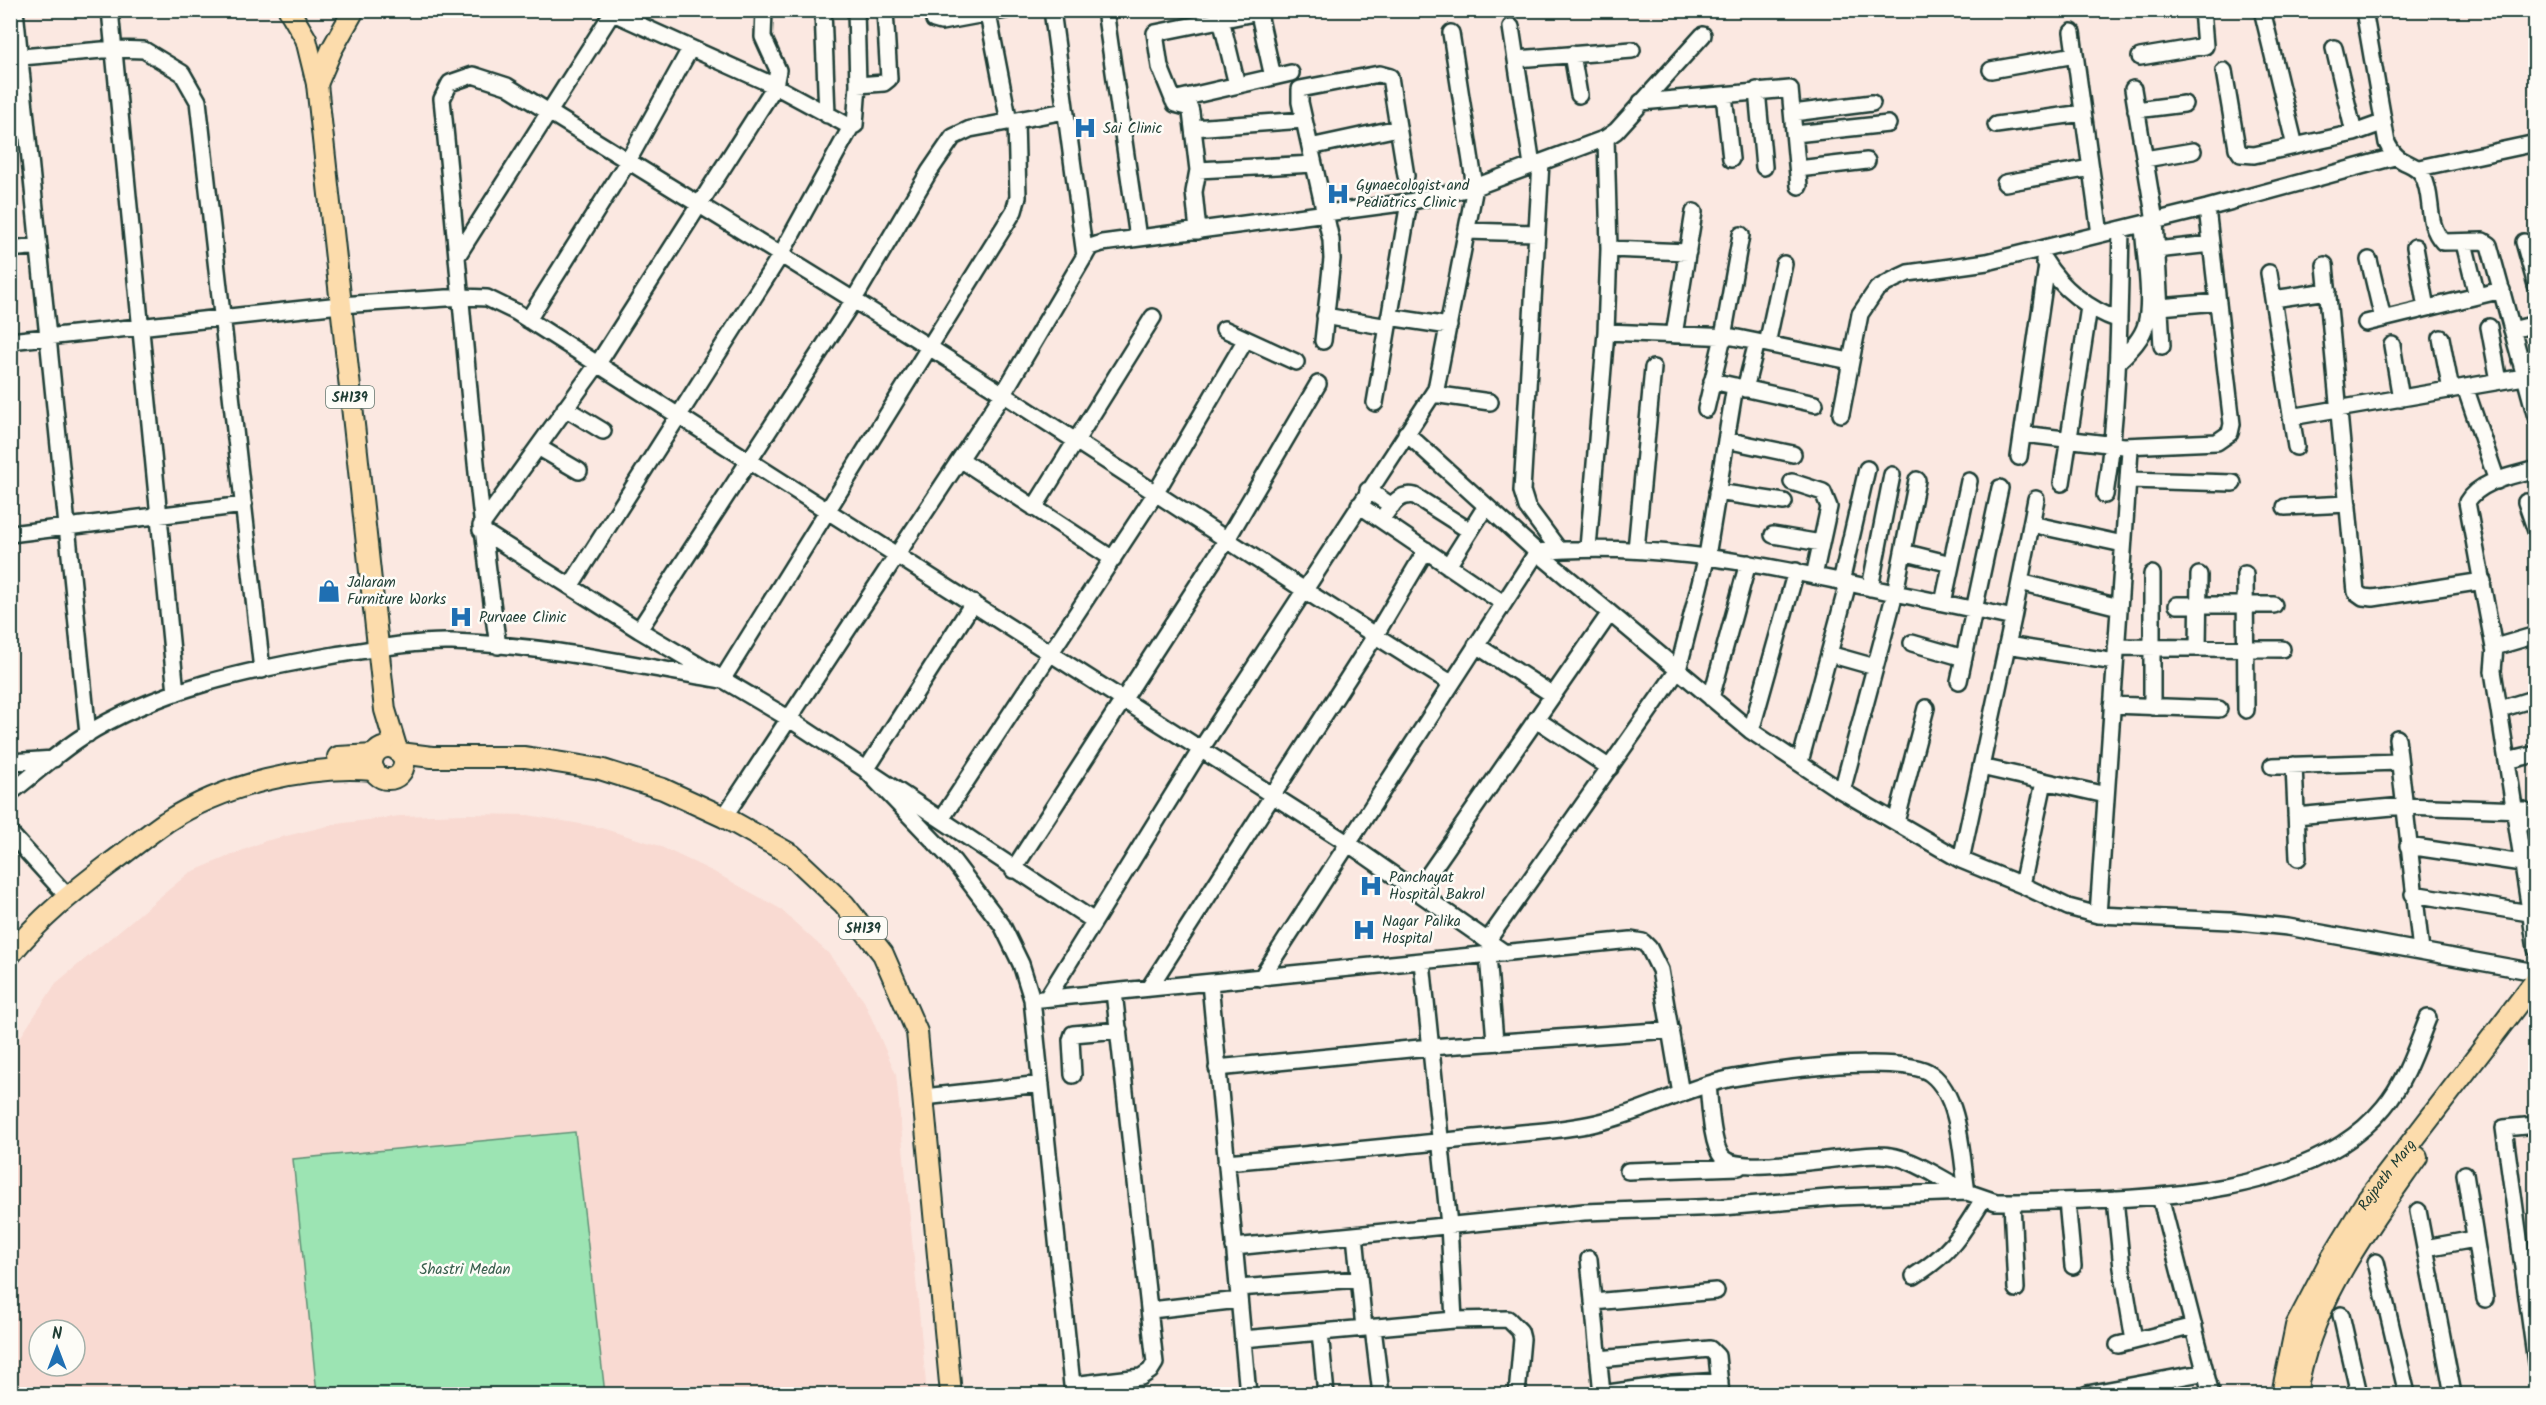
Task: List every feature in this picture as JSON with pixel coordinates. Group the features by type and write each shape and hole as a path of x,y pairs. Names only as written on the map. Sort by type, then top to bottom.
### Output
{"main road":[{"name":"SH139","path":"288,10 306,39 317,84 385,710 388,758 525,757 600,769 663,789 724,817 792,855 844,904 883,954 917,1032 951,1395"},
{"path":"317,84 332,49 354,10"},
{"path":"10,938 24,921 64,892 167,822 214,796 246,785 320,770 351,768 388,758"},
{"path":"10,956 64,892"},
{"name":"Rajpath Marg","path":"2282,1395 2296,1326 2331,1259 2367,1200 2535,980"},
{"name":"Rajpath Marg","path":"2300,1389 2313,1329 2346,1259 2420,1152 2535,998"}],"street":[{"path":"15,10 15,58 39,246 88,734"},
{"path":"110,10 176,693"},
{"path":"481,528 597,365 775,86 778,70 764,37 765,10"},
{"path":"823,10 827,114"},
{"path":"571,585 780,256 856,121 858,85 856,10"},
{"path":"858,85 888,82 885,10"},
{"path":"933,10 934,20 941,22 1006,10"},
{"path":"1052,10 1085,256"},
{"path":"1105,10 1138,238"},
{"path":"2140,57 2205,46 2202,10"},
{"path":"2262,10 2295,146"},
{"path":"2364,10 2386,143 2394,157 2419,168 2535,143"},
{"path":"458,255 614,12 690,50 775,86 851,127"},
{"path":"722,680 829,512 1017,204 1012,121 988,14"},
{"path":"1198,231 1194,192 1198,170 1190,108 1177,105 1173,100 1160,67 1155,33 1221,19 1259,14 1273,77"},
{"path":"1221,19 1237,85"},
{"path":"1511,27 1537,163 1537,233 1522,490 1527,507 1559,550"},
{"path":"2072,32 2100,234"},
{"path":"1039,999 1094,921 1302,591 1433,394 1449,326 1475,187 1451,33"},
{"path":"724,817 1003,394 1085,256 1095,244 1325,215 1409,202 1475,187 1606,138 1616,131 1703,35"},
{"path":"2334,48 2354,133"},
{"path":"15,58 114,49 144,50 183,73 198,101 262,670"},
{"path":"528,320 628,161 690,50"},
{"path":"1516,58 1632,50"},
{"path":"1572,54 1579,95"},
{"path":"1991,70 2075,55"},
{"path":"2224,71 2236,148 2241,154 2254,155 2295,146 2354,133 2382,123"},
{"path":"1173,100 1291,73"},
{"path":"1323,341 1332,259 1331,240 1298,94 1303,87 1385,74 1390,77 1407,176"},
{"path":"498,646 481,528 462,297 442,99 450,83 473,75 507,86 551,113 1003,394 1302,591 1451,683"},
{"path":"1641,102 1757,90 1790,89 1799,186"},
{"path":"2118,362 2137,342 2146,324 2149,222 2145,159 2133,89"},
{"path":"1757,90 1764,166"},
{"path":"1724,94 1731,159"},
{"path":"1793,113 1872,104"},
{"path":"2136,110 2184,104"},
{"path":"639,630 853,301 929,172 953,138 970,129 1065,111"},
{"path":"1996,125 2083,113"},
{"path":"1193,128 1304,120"},
{"path":"1795,134 1888,124"},
{"path":"1310,147 1398,128"},
{"path":"1588,548 1606,332 1609,249 1606,138"},
{"path":"2145,159 2193,151"},
{"path":"1841,414 1860,314 1877,289 1908,273 1988,262 2207,208 2394,157"},
{"path":"1798,169 1867,161"},
{"path":"1198,170 1314,164"},
{"path":"2005,183 2091,168"},
{"path":"2419,168 2425,179 2432,225 2437,236 2443,242 2483,241 2489,245 2535,417"},
{"path":"1375,403 1409,202"},
{"path":"2023,434 2118,445 2217,442 2230,433 2232,424 2207,208"},
{"path":"1674,335 1694,212"},
{"path":"2149,222 2156,250 2162,346"},
{"path":"2105,495 2118,445 2121,229"},
{"path":"1467,231 1537,233"},
{"path":"1706,409 1723,337 1741,235"},
{"path":"2524,242 2535,285"},
{"path":"2464,243 2477,296"},
{"path":"2156,250 2211,244"},
{"path":"10,249 39,246"},
{"path":"2415,248 2426,308"},
{"path":"1609,249 1688,252"},
{"path":"2038,250 2047,265 2089,307 2119,320"},
{"path":"2369,260 2383,319"},
{"path":"1495,1041 1488,947 1678,670 1707,556 1726,440 1740,387 1762,343 1784,264"},
{"path":"2019,457 2047,265"},
{"path":"2325,265 2356,592 2362,597 2373,598 2483,581"},
{"path":"2269,273 2296,447"},
{"path":"2366,323 2502,290"},
{"path":"2273,300 2328,291"},
{"path":"10,341 140,325 340,305 462,297 487,298 528,320 1349,844 1418,890 1488,947 1505,953 1631,940 1643,942 1656,957 1660,970 1681,1094"},
{"path":"2160,307 2218,302"},
{"path":"2062,483 2089,307"},
{"path":"1325,316 1449,326"},
{"path":"1034,508 1153,317"},
{"path":"2512,330 2535,324"},
{"path":"2489,327 2499,381"},
{"path":"1224,329 1296,362"},
{"path":"1606,332 1723,337 1850,361"},
{"path":"2441,338 2458,389 2497,482"},
{"path":"942,818 1155,494 1246,339"},
{"path":"2392,345 2401,399"},
{"path":"2520,360 2535,356"},
{"path":"1636,550 1653,368"},
{"path":"2290,417 2524,377"},
{"path":"1712,381 1815,404"},
{"path":"1012,870 1226,541 1318,384"},
{"path":"1433,394 1490,402"},
{"path":"565,408 603,431"},
{"path":"1406,433 1537,552 1751,730 1842,791 1961,860 2068,907 2098,915 2230,921 2288,927 2535,972"},
{"path":"1726,440 1794,454"},
{"path":"2098,915 2129,480 2130,450 2118,445"},
{"path":"538,447 579,471"},
{"path":"960,459 1113,559"},
{"path":"1800,762 1829,654 1867,469"},
{"path":"2535,469 2473,492 2467,502 2494,652 2493,671 2524,815 2522,863 2535,950"},
{"path":"1870,588 1892,475"},
{"path":"1842,791 1895,593 1917,480"},
{"path":"2129,480 2233,483"},
{"path":"1943,603 1969,481"},
{"path":"1792,482 1823,492 1829,507 1814,576"},
{"path":"1959,681 2000,488"},
{"path":"1368,490 1392,506"},
{"path":"1717,492 1784,502"},
{"path":"1381,520 1401,496 1415,495 1470,531"},
{"path":"1961,860 2036,499"},
{"path":"2526,502 2535,531"},
{"path":"2285,507 2348,504"},
{"path":"10,534 68,529 244,505"},
{"path":"1359,505 1503,603"},
{"path":"1448,566 1486,506"},
{"path":"1826,519 1854,526"},
{"path":"2031,524 2123,544"},
{"path":"481,528 639,630 788,718 942,818 1012,870 1094,921"},
{"path":"1773,535 1821,543"},
{"path":"1537,552 1588,548 1707,556 1796,571 2013,618"},
{"path":"1149,988 1274,796 1375,636 1426,550"},
{"path":"1261,978 1537,552"},
{"path":"1903,552 1951,564"},
{"path":"1711,698 1748,563"},
{"path":"1751,730 1796,571"},
{"path":"2152,574 2154,647 2152,706"},
{"path":"2244,574 2246,710"},
{"path":"2198,648 2199,575"},
{"path":"2020,582 2119,607"},
{"path":"866,770 972,603"},
{"path":"2177,605 2274,605"},
{"path":"1418,890 1610,613"},
{"path":"2494,652 2535,635"},
{"path":"10,793 88,734 153,702 214,680 378,648 451,642 498,646 599,658 722,680"},
{"path":"1912,643 1964,658"},
{"path":"1476,645 1553,695"},
{"path":"2007,645 2116,654 2154,647 2282,649"},
{"path":"2494,652 2503,668 2535,897"},
{"path":"1829,654 1875,667"},
{"path":"2507,707 2535,698"},
{"path":"2112,705 2219,709"},
{"path":"1896,822 1926,708"},
{"path":"1536,719 1610,768"},
{"path":"2397,738 2421,951"},
{"path":"2515,759 2535,754"},
{"path":"10,762 54,759"},
{"path":"2272,766 2399,762"},
{"path":"2294,765 2298,858"},
{"path":"1981,767 2106,795"},
{"path":"866,770 954,862 1002,925 1039,999 1041,1084 1072,1385 1141,1377 1150,1371 1155,1363 1151,1310 1114,992"},
{"path":"2022,885 2044,782"},
{"path":"2296,816 2403,806 2524,815"},
{"path":"10,833 64,892"},
{"path":"2408,846 2522,863"},
{"path":"2413,894 2529,913"},
{"path":"1039,999 1422,962 1488,947"},
{"path":"1422,962 1449,1225 1455,1320"},
{"path":"1210,982 1248,1395"},
{"path":"1628,1171 1757,1166 1882,1155 1909,1161 1983,1199 2012,1202 2160,1196 2270,1178 2319,1158 2355,1135 2385,1107 2407,1070 2428,1018"},
{"path":"1073,1075 1071,1040 1073,1034 1119,1030"},
{"path":"1218,1068 1495,1041 1671,1030"},
{"path":"1226,1162 1441,1142 1595,1124 1708,1085 1778,1072 1852,1065 1916,1066 1930,1073 1944,1087 1953,1104 1967,1192"},
{"path":"924,1097 1041,1084"},
{"path":"1708,1085 1717,1148 1722,1158 1732,1163 1757,1166"},
{"path":"2535,1125 2504,1128 2530,1279 2535,1363"},
{"path":"2465,1174 2485,1299"},
{"path":"1234,1247 1616,1210 1723,1207 1840,1197 1967,1192"},
{"path":"2160,1196 2211,1395"},
{"path":"2115,1198 2122,1268 2134,1341"},
{"path":"1914,1276 1940,1259 1957,1241 1983,1199"},
{"path":"2067,1201 2073,1266"},
{"path":"2012,1202 2016,1289"},
{"path":"2418,1211 2453,1395"},
{"path":"1355,1235 1359,1279 1381,1395"},
{"path":"2425,1248 2475,1239"},
{"path":"1589,1259 1602,1394 1720,1388 1717,1356 1710,1349 1599,1359"},
{"path":"2376,1262 2407,1395"},
{"path":"1151,1310 1239,1294 1359,1279"},
{"path":"1593,1302 1716,1291"},
{"path":"2341,1315 2359,1395"},
{"path":"1243,1339 1455,1320 1508,1319 1514,1323 1522,1339 1517,1395"},
{"path":"2118,1345 2194,1326"},
{"path":"1320,1332 1326,1395"},
{"path":"2095,1394 2169,1387 2206,1372"}],"shaded area":[{"path":"466,814 528,815 598,827 657,845 714,872 779,908 828,953 864,1001 896,1074 927,1394 11,1394 10,1053 56,983 189,873 265,841 336,824 400,816"}],"green space":[{"name":"Shastri Medan","path":"575,1132 605,1394 317,1394 293,1159"}],"place":[{"name":"Sai Clinic","path":"1085,128"},
{"name":"Gynaecologist and Pediatrics Clinic","path":"1338,194"},
{"name":"Jalaram Furniture Works","path":"329,591"},
{"name":"Purvaee Clinic","path":"461,617"},
{"name":"Panchayat Hospital Bakrol","path":"1371,886"},
{"name":"Nagar Palika Hospital","path":"1364,930"}]}
